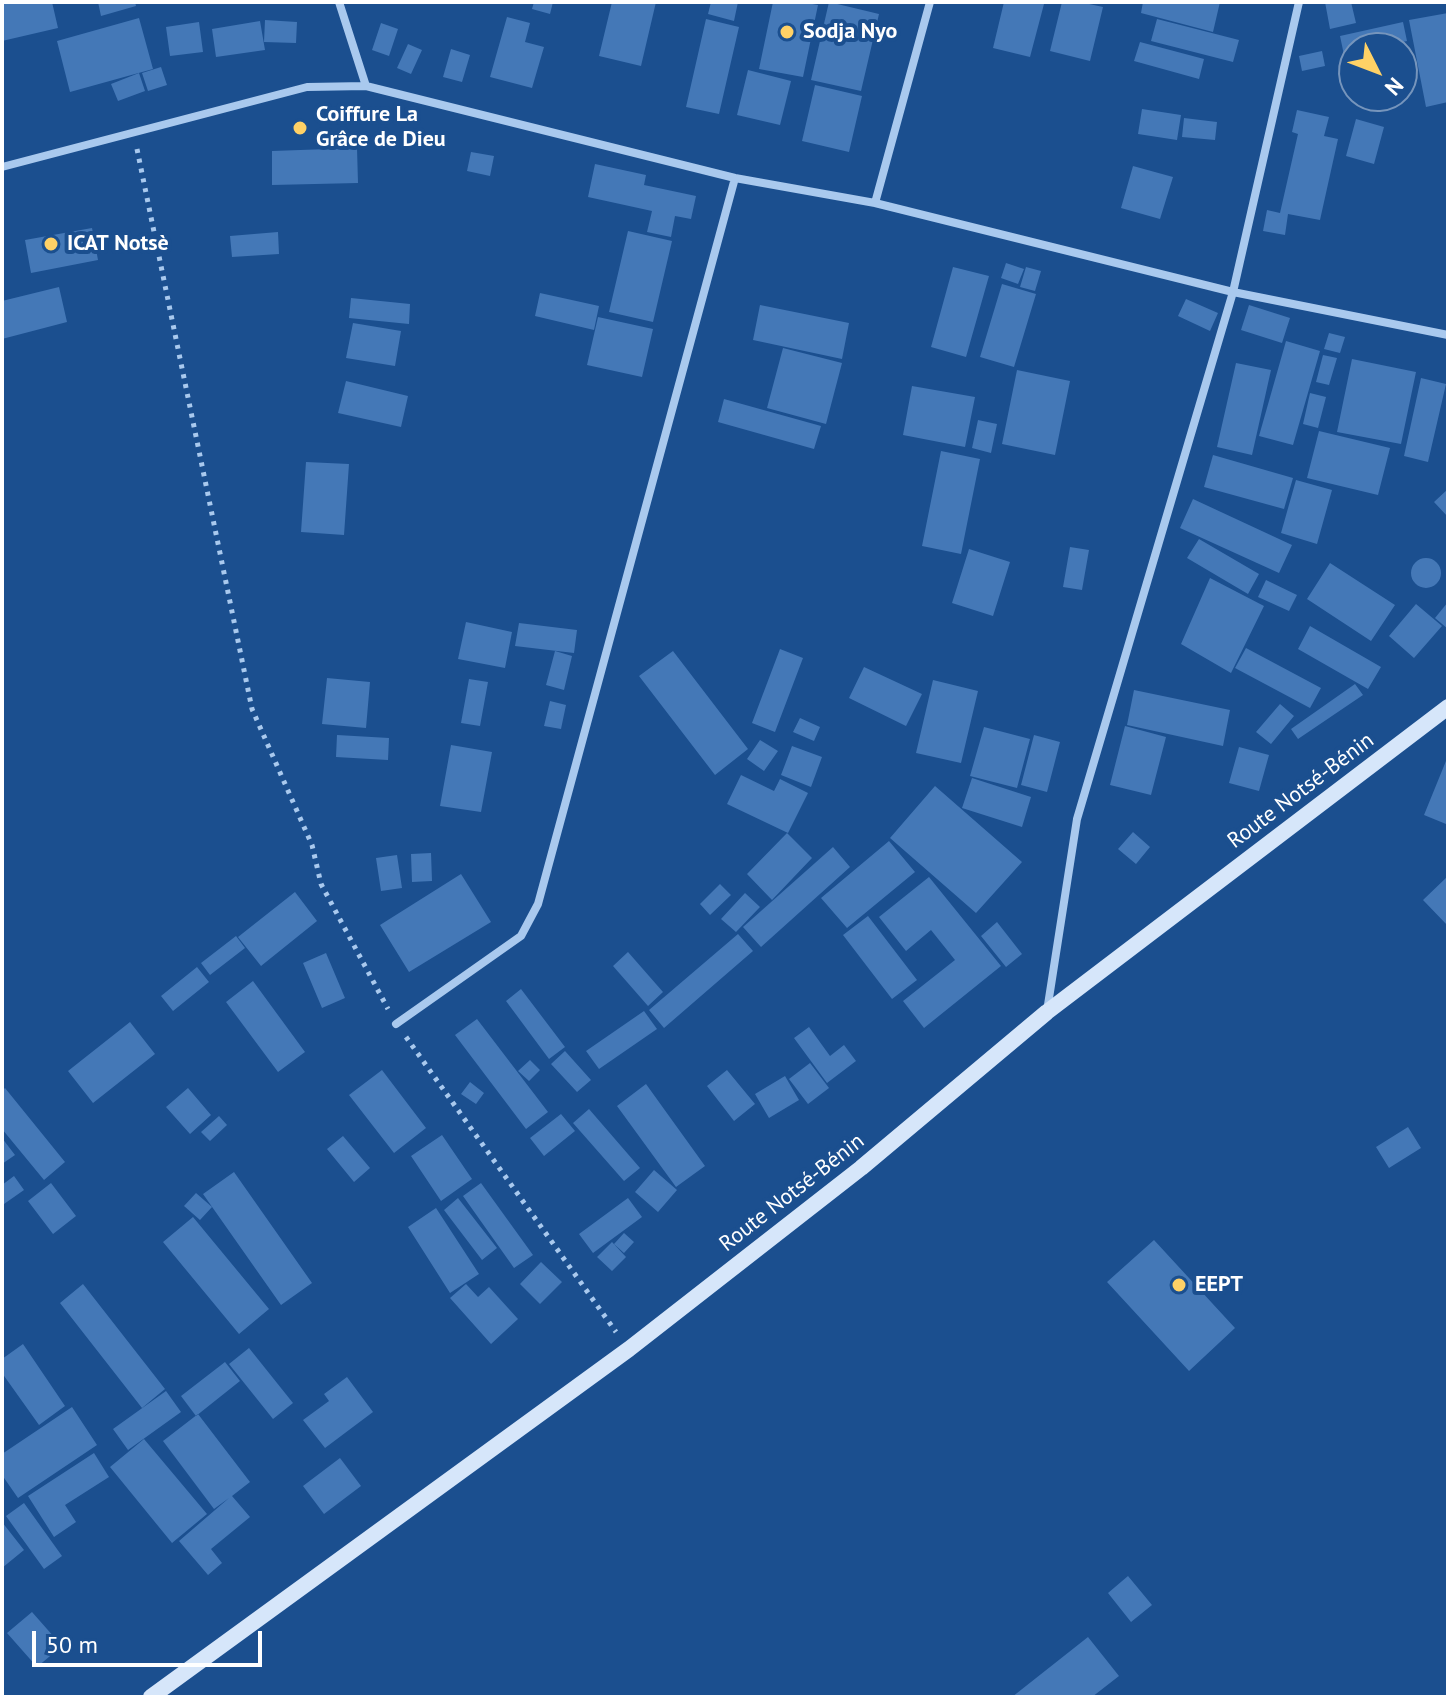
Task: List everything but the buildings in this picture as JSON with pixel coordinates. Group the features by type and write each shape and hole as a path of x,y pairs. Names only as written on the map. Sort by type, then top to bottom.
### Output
{"main road":[{"name":"Route Notsé-Bénin","path":"151,1697 629,1349 861,1168 1047,1012 1448,707"}],"street":[{"path":"339,2 366,86"},
{"path":"875,203 930,2"},
{"path":"1047,1012 1077,819 1233,292 1299,2"},
{"path":"2,167 307,87 366,86 735,178 875,203 1233,292 1448,335"},
{"path":"396,1024 521,936 538,904 735,178"}],"path":[{"path":"134,134 252,709 312,845 321,884 396,1024 629,1349"}],"place":[{"name":"Sodja Nyo","path":"787,32"},
{"name":"Coiffure La Grâce de Dieu","path":"300,128"},
{"name":"ICAT Notsè","path":"51,244"},
{"name":"EEPT","path":"1179,1285"}]}
